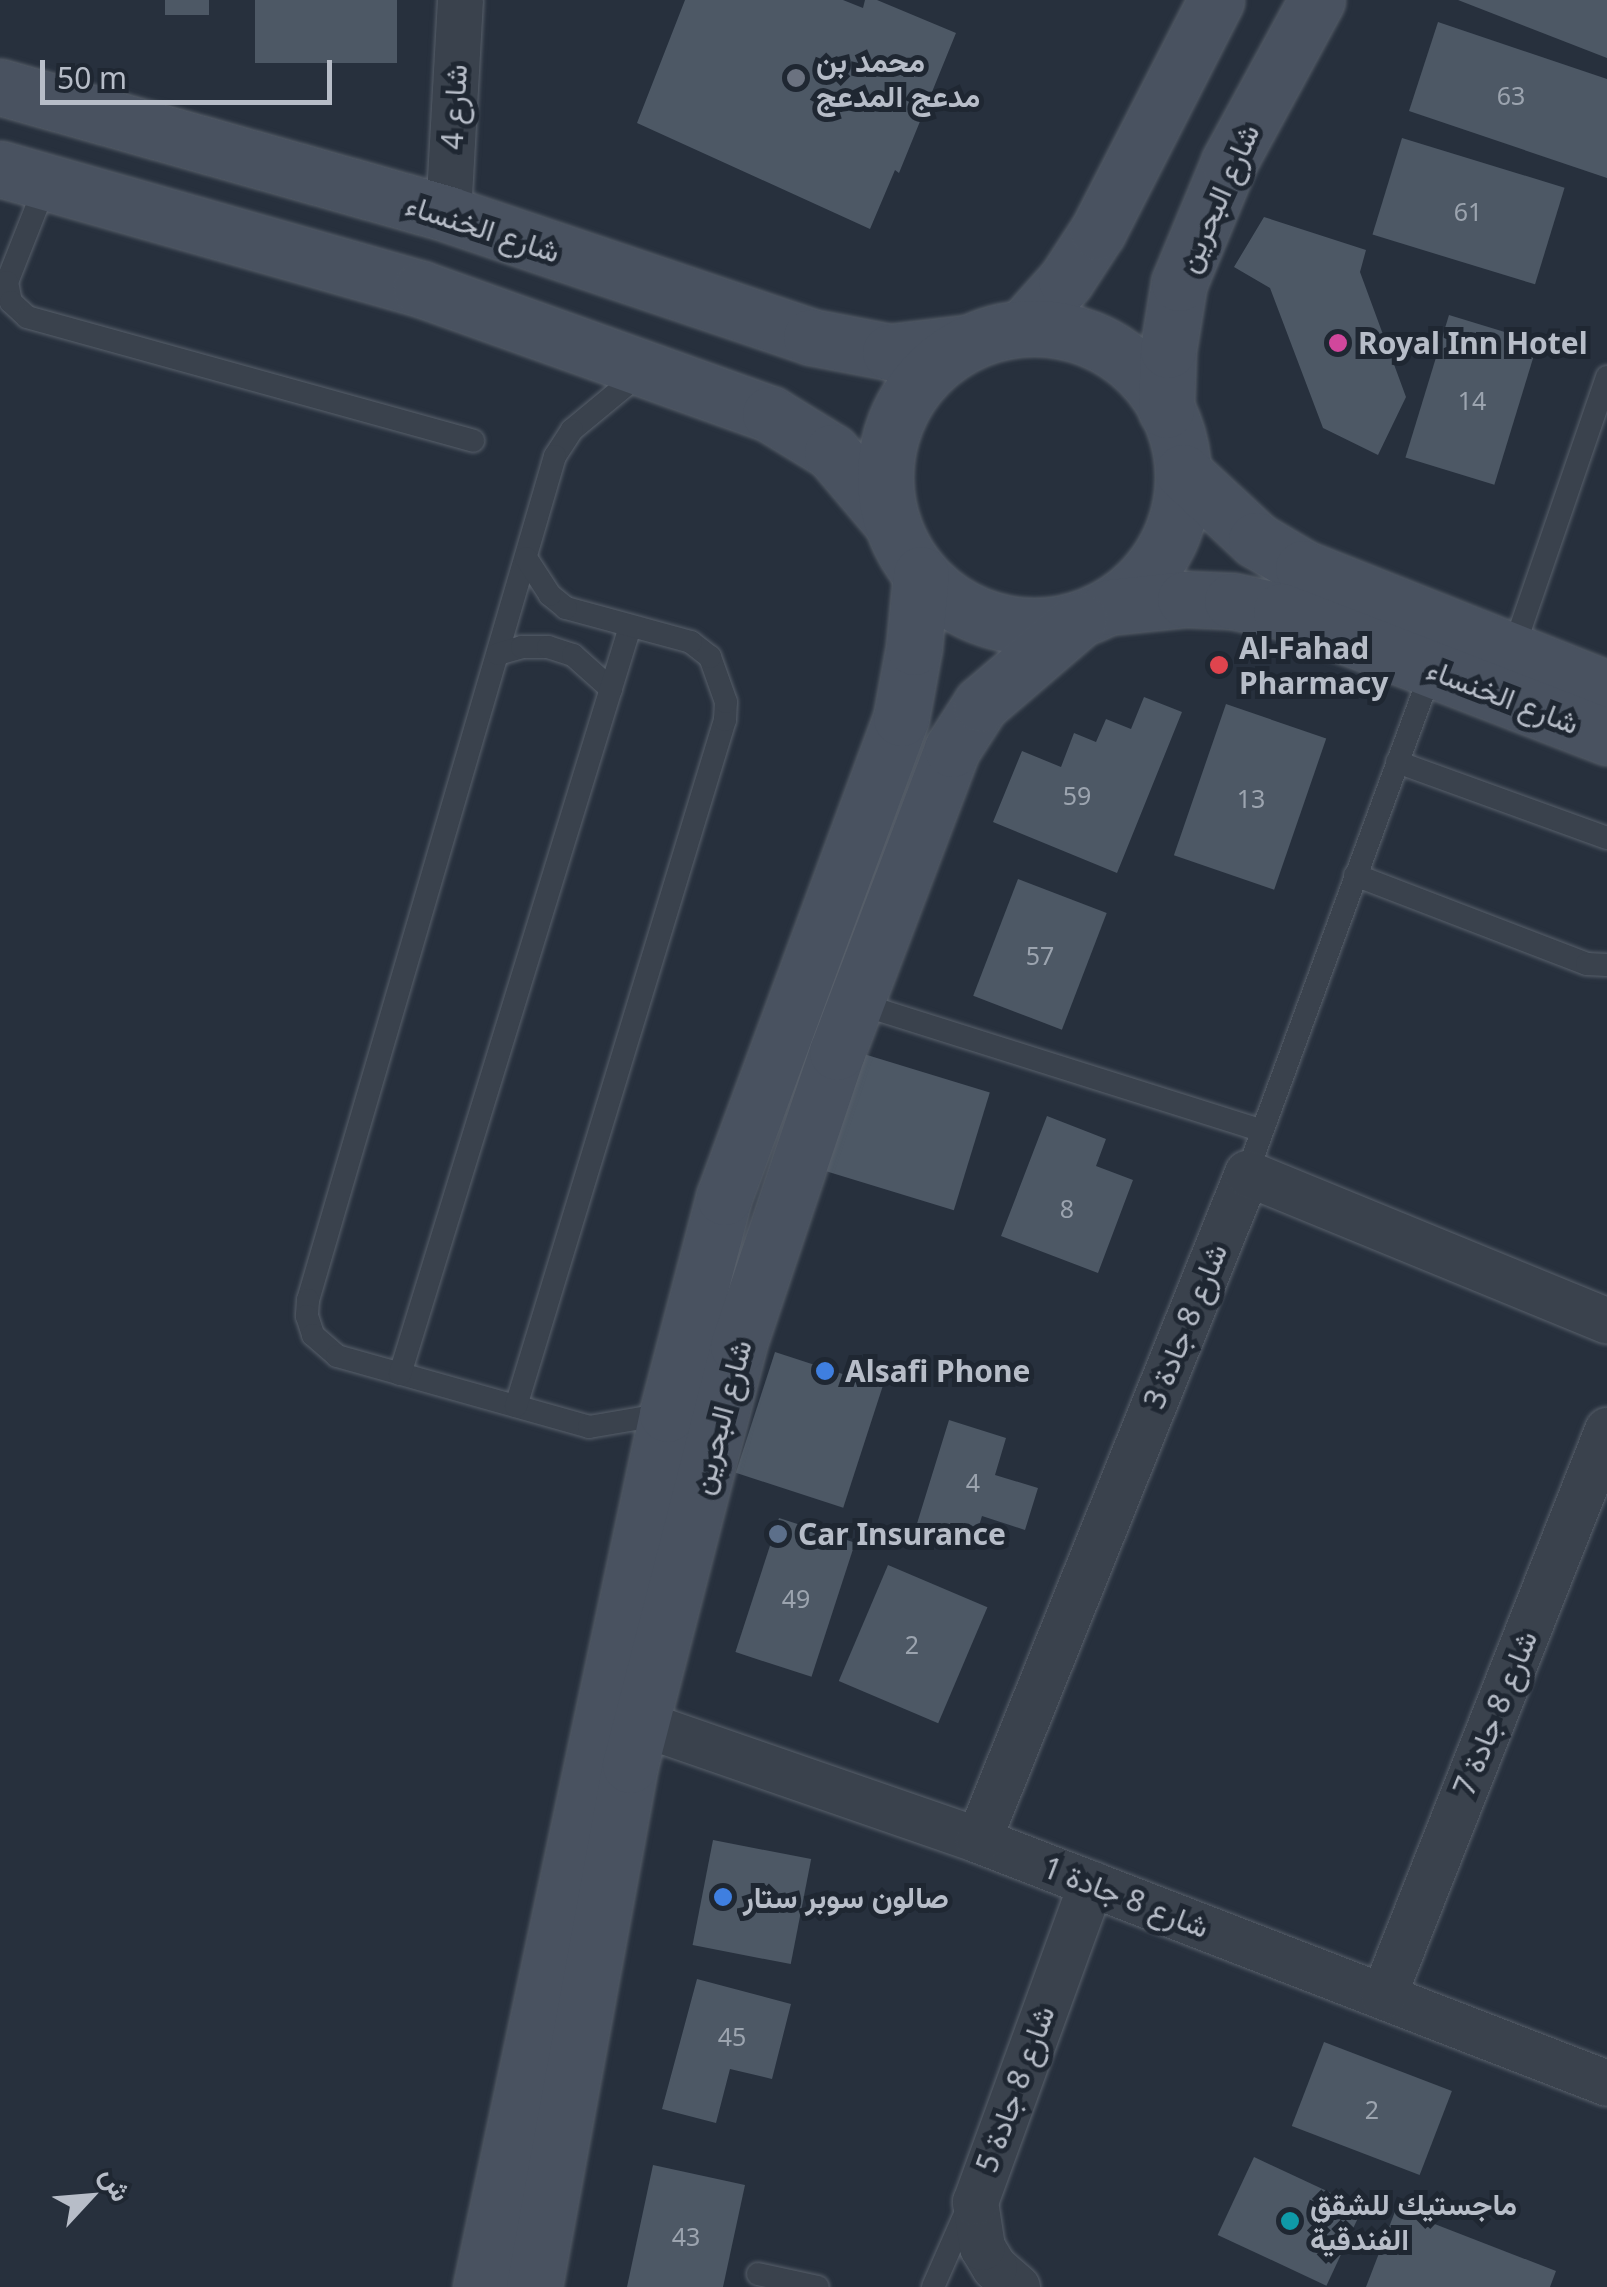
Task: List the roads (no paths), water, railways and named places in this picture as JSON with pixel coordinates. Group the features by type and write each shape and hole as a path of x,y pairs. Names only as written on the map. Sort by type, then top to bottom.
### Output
{"street":[{"name":"شارع 4","path":"448,214 460,0"},
{"path":"1023,328 1066,280 1098,230 1216,0"},
{"name":"شارع البحرين","path":"1166,410 1168,350 1179,283 1229,162 1317,0"},
{"name":"شارع الخنساء","path":"0,87 448,214 810,337 890,352 967,343"},
{"path":"20,180 421,289 649,367 770,414 832,452 892,523 920,574 953,603 993,621 1036,627 1094,614 1140,582 1164,550 1179,512 1183,472 1178,440 1166,410 1141,374 1107,347 1066,331 1023,328 967,343 932,367 905,400 889,440 884,482 892,523"},
{"name":"شارع الخنساء","path":"1183,472 1256,540 1302,568 1607,690"},
{"name":"شارع البحرين","path":"482,2287 667,1414 724,1197 901,718 920,574"},
{"name":"شارع الخنساء","path":"1094,614 1186,599 1281,611 1607,736"},
{"name":"شارع البحرين","path":"534,2287 641,1723 738,1346 857,1003 952,749 982,704 1094,614"},
{"path":"1247,1173 1607,1321"},
{"name":"شارع 8 جادة 3","path":"978,1840 1247,1173"},
{"name":"شارع 8 جادة 7","path":"1383,1996 1607,1430"},
{"name":"شارع 8 جادة 1","path":"641,1723 1091,1882 1607,2083"},
{"name":"شارع 8 جادة 5","path":"1017,2287 994,2268 982,2247 976,2225 981,2179 1091,1882"}],"lane":[{"path":"20,180 8,282 12,302 27,317 473,441"},
{"path":"649,367 572,430 562,444 308,1300 314,1335 337,1356 589,1427 667,1414"},
{"path":"1512,653 1607,378"},
{"path":"516,1406 724,720 722,684 710,657 691,642 566,608 550,595 526,558"},
{"path":"400,1374 630,626"},
{"path":"498,654 522,647 561,651 595,670 612,689"},
{"path":"1247,1173 1432,669"},
{"path":"1397,762 1607,838"},
{"path":"1355,875 1586,964 1607,965"},
{"path":"857,1003 1260,1130"},
{"path":"934,2287 981,2179"},
{"path":"758,2274 818,2287"}],"place":[{"name":"محمد بن مدعج المدعج","path":"796,78"},
{"name":"Royal Inn Hotel","path":"1338,343"},
{"name":"Al-Fahad Pharmacy","path":"1219,665"},
{"name":"Alsafi Phone","path":"825,1371"},
{"name":"Car Insurance","path":"778,1534"},
{"name":"صالون سوبر ستار","path":"723,1897"},
{"name":"ماجستيك للشقق الفندقية","path":"1290,2221"}]}
